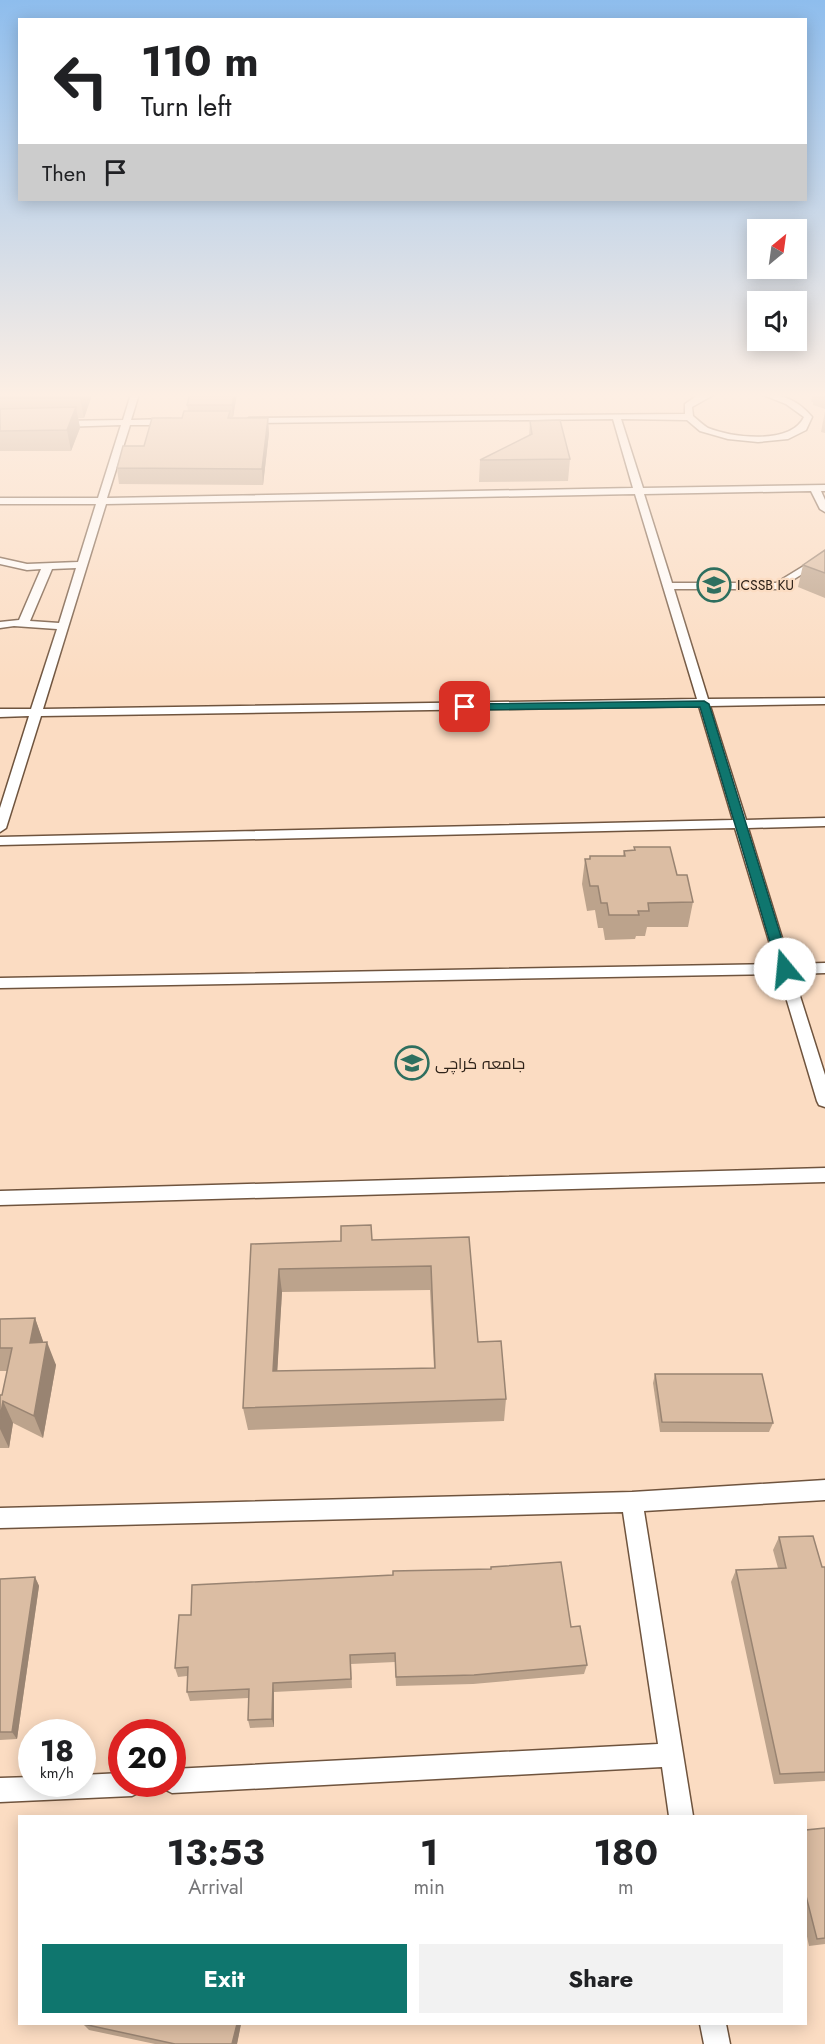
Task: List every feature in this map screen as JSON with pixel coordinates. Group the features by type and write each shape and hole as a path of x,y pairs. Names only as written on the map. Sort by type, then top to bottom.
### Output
{"lane":[{"path":"0,828 105,489"},
{"path":"0,501 750,489"},
{"path":"820,489 825,509"},
{"path":"639,490 825,1101"},
{"path":"668,586 778,586 825,556"},
{"path":"0,561 27,567 81,565"},
{"path":"23,624 48,566"},
{"path":"0,625 62,626"},
{"path":"0,713 825,701"},
{"path":"0,841 740,822 825,822"},
{"path":"0,983 825,968"},
{"path":"0,1198 825,1175"},
{"path":"0,1518 632,1502 825,1490"},
{"path":"632,1502 681,1815"},
{"path":"186,1780 672,1755"},
{"path":"0,1790 108,1785"},
{"path":"713,2025 717,2044"}],"building":[{"path":"825,550 825,573 803,565"},
{"path":"634,847 670,847 677,875 687,875 693,902 648,903 649,911 638,911 639,915 609,915 607,903 601,903 598,886 590,886 585,859 590,859 590,856 625,856 624,851 635,850"},
{"path":"371,1225 372,1240 469,1237 478,1342 501,1341 506,1399 243,1408 251,1244 341,1241 341,1226","holes":["431,1266 435,1368 273,1371 279,1269"]},
{"path":"35,1318 30,1343 47,1342 34,1416 3,1401 0,1419 0,1395 2,1395 12,1348 0,1348 0,1319"},
{"path":"655,1374 762,1374 773,1423 662,1422"},
{"path":"813,1536 822,1567 825,1567 825,1772 780,1774 736,1570 786,1568 779,1537"},
{"path":"561,1562 571,1627 580,1626 587,1665 474,1675 396,1677 395,1653 350,1655 351,1679 273,1683 272,1719 248,1720 249,1689 187,1692 188,1667 175,1668 179,1615 191,1615 192,1585 393,1575 393,1571 491,1569 491,1567"},
{"path":"35,1577 12,1732 0,1732 0,1579"},
{"path":"825,1828 825,1938 817,1939 807,1900 807,1830"},
{"path":"88,2025 237,2025 232,2044 175,2044"}],"place":[{"name":"ICSSB KU","path":"714,585"},
{"name":"جامعہ کراچی","path":"412,1063"}],"route":[{"path":"465,707 704,704 785,969"}]}
